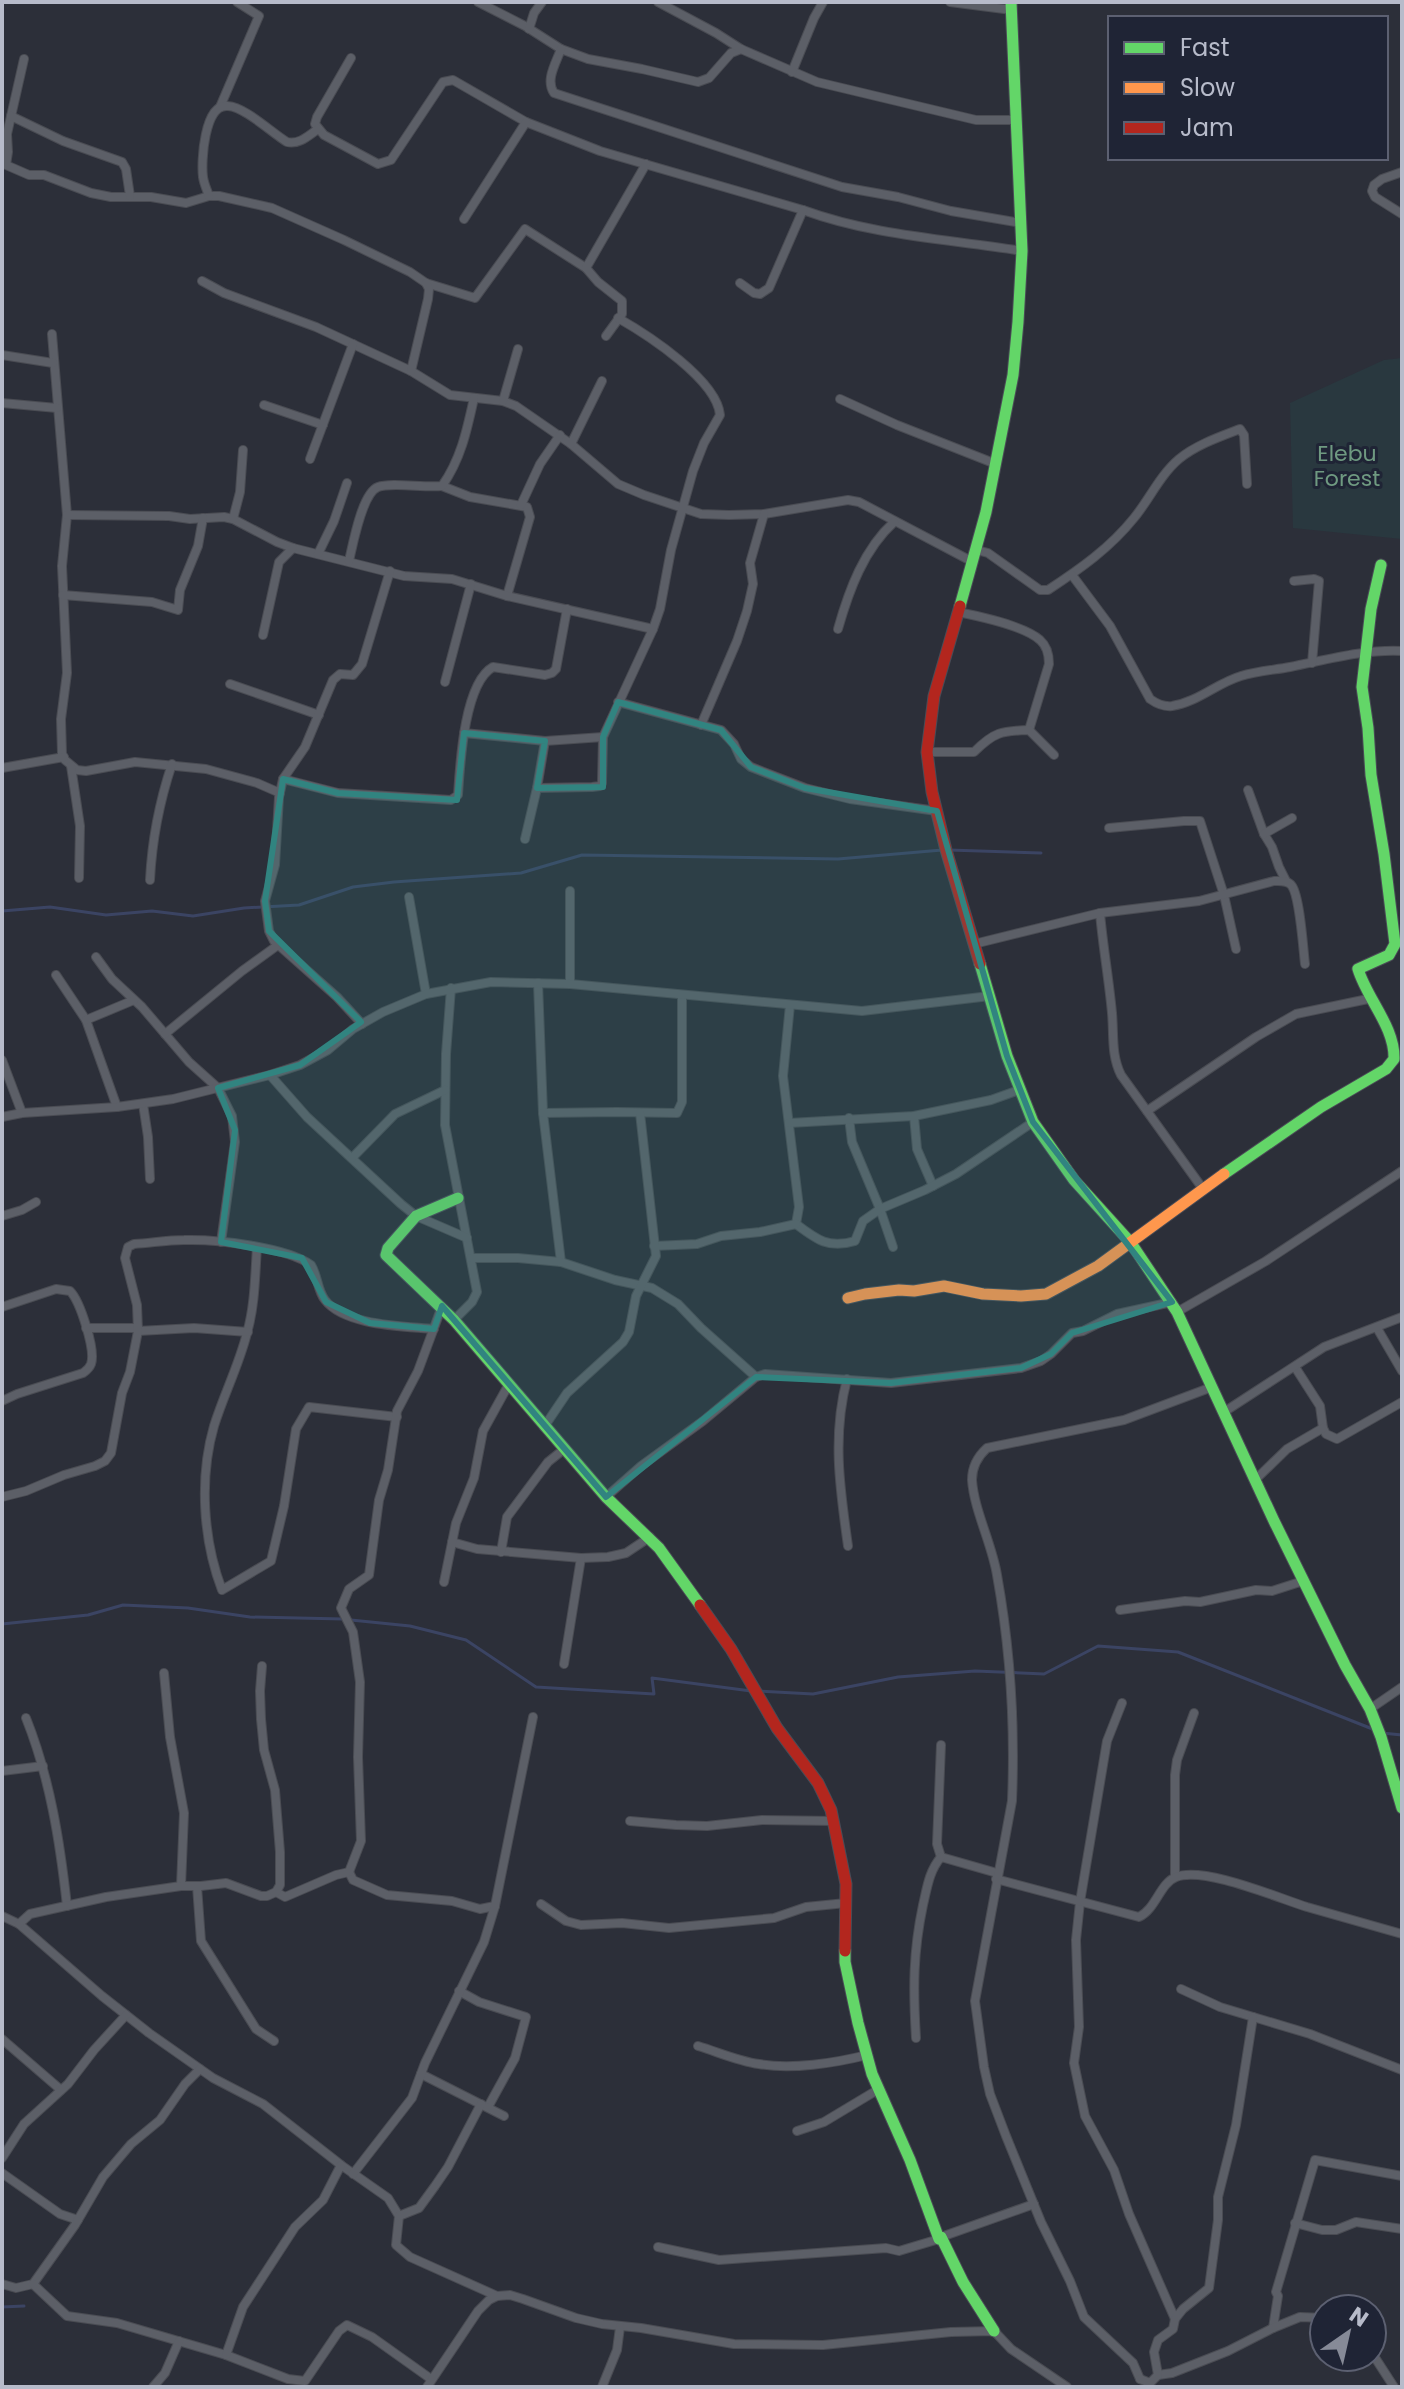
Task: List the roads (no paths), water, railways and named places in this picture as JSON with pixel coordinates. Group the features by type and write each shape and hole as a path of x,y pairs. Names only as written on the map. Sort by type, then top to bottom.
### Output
{"street":[{"path":"209,196 204,178 206,131 220,107 259,16 237,2"},
{"path":"478,2 561,49 588,59 698,82 709,78 731,53 741,49"},
{"path":"529,29 534,13 542,2"},
{"path":"658,2 741,49 817,82 976,120 1017,120"},
{"path":"792,72 823,2"},
{"path":"950,2 1012,6 1022,251 1013,375 996,464 977,550 934,696 928,727 927,752 946,850 1019,1090 1033,1122 1074,1180 1131,1243 1175,1307 1303,1581 1370,1709 1402,1808"},
{"path":"561,49 550,79 550,88 554,93 842,187 1021,223"},
{"path":"351,58 315,124 324,135 378,164 391,160 443,82 449,80 526,122 600,151 833,221 871,230 1022,251"},
{"path":"2,147 24,59"},
{"path":"220,107 238,110 282,139 294,143 318,129"},
{"path":"11,116 63,141 122,162 130,196"},
{"path":"464,219 526,122"},
{"path":"7,134 6,165 29,175 44,175 91,193 111,197 130,196 186,203 209,196 272,208 384,259 426,283 475,298 525,229 586,268 622,301 618,318 606,336"},
{"path":"586,268 646,164"},
{"path":"1402,172 1382,179 1372,191 1375,197 1402,214"},
{"path":"740,283 754,293 760,294 769,288 803,210"},
{"path":"202,281 224,293 272,309 353,344 411,371 450,395 503,401 560,435 618,484 683,509 701,514 764,514 848,500 859,502 973,562"},
{"path":"411,371 428,299 426,283"},
{"path":"537,788 600,786 603,777 603,737 653,629 693,471 720,415 716,398 665,347 618,318"},
{"path":"52,334 67,515 62,566 67,673 61,719 64,757 77,770 86,771 135,762 206,769 257,783 280,793"},
{"path":"310,459 353,344"},
{"path":"503,401 518,349"},
{"path":"2,355 53,363"},
{"path":"571,444 602,381"},
{"path":"442,486 453,470 465,440 474,398"},
{"path":"840,399 996,464"},
{"path":"2,403 57,408"},
{"path":"264,405 323,425"},
{"path":"977,550 988,553 1040,590 1048,590 1094,560 1134,519 1167,472 1195,448 1240,429 1244,435 1247,484"},
{"path":"521,505 540,464 560,435"},
{"path":"233,519 240,492 243,450"},
{"path":"318,554 347,483"},
{"path":"349,561 370,492 379,486 442,486 481,499 527,507 530,517 507,596"},
{"path":"701,725 747,611 753,584 750,563 764,514"},
{"path":"67,515 233,519 293,548 404,576 452,579 507,596 653,629"},
{"path":"63,595 152,602 178,610 180,590 198,546 203,518"},
{"path":"838,629 845,601 867,557 878,536 894,522"},
{"path":"263,635 279,562 293,548"},
{"path":"848,1298 944,1286 983,1294 1046,1294 1098,1266 1321,1107 1399,1061 1387,1028 1368,999 1358,969 1363,964 1397,953 1371,775 1362,687 1371,609 1381,565"},
{"path":"362,1024 337,997 278,945 269,931 265,901 275,865 275,834 283,779 305,747 333,680 340,674 353,675 362,664 390,571"},
{"path":"1072,575 1110,626 1150,699 1159,705 1180,705 1242,675 1365,654 1402,651"},
{"path":"1294,581 1319,581 1312,663"},
{"path":"445,682 471,584"},
{"path":"283,779 338,793 451,800 458,795 466,719 482,676 493,667 545,675 552,673 556,669 567,609"},
{"path":"958,612 1029,634 1039,640 1049,653 1049,664 1029,730"},
{"path":"230,684 319,715"},
{"path":"618,702 721,730 729,736 741,759 751,767 805,788 850,799 937,811"},
{"path":"927,752 974,752 989,737 1009,731 1029,730 1054,755"},
{"path":"464,733 545,741 603,737"},
{"path":"525,839 545,741"},
{"path":"2,768 64,757"},
{"path":"150,880 157,815 172,764"},
{"path":"71,766 80,826 79,878"},
{"path":"1248,790 1279,867 1292,886 1305,964"},
{"path":"1264,834 1292,818"},
{"path":"1109,828 1200,821 1224,895 1236,949"},
{"path":"974,944 1100,913 1199,901 1274,881 1286,881"},
{"path":"570,891 570,984"},
{"path":"409,897 426,994"},
{"path":"1100,913 1112,1014 1114,1061 1203,1189"},
{"path":"165,1034 278,945"},
{"path":"96,957 112,979 189,1062 218,1088 232,1116 235,1130 221,1242"},
{"path":"56,975 86,1020 117,1107"},
{"path":"2,1117 143,1104 270,1075 300,1065 328,1050 383,1012 426,994 491,982 570,984 862,1011 990,996"},
{"path":"538,983 543,1113 561,1262"},
{"path":"451,988 445,1090 446,1136 477,1292 472,1302 454,1320"},
{"path":"543,1113 677,1113 681,1106 682,995"},
{"path":"1147,1111 1256,1037 1296,1014 1368,999"},
{"path":"86,1020 134,1000"},
{"path":"790,1005 783,1076 799,1207 796,1224"},
{"path":"2,1060 22,1113"},
{"path":"270,1075 307,1117 416,1216 467,1238"},
{"path":"352,1158 395,1114 445,1090"},
{"path":"789,1123 914,1116 991,1100 1019,1090"},
{"path":"143,1104 150,1179"},
{"path":"544,1427 567,1393 623,1342 629,1332 636,1296 656,1256 640,1113"},
{"path":"914,1116 917,1149 933,1186"},
{"path":"849,1118 852,1142 893,1247"},
{"path":"654,1246 697,1244 721,1236 796,1224 838,1247 855,1241 863,1221 880,1209 933,1186 982,1158 1033,1122"},
{"path":"606,1497 756,1377 765,1374 891,1383 1021,1368 1041,1361 1072,1333 1083,1331 1117,1314 1175,1307 1266,1261 1400,1176"},
{"path":"458,1198 416,1216 388,1248 386,1255 454,1320 563,1450 625,1517 650,1537 731,1649 777,1728 818,1783 831,1810 846,1884 845,1962 872,2074 940,2238 963,2282 994,2331 1011,2349 1067,2387"},
{"path":"2,1216 36,1202"},
{"path":"2,1497 105,1461 111,1453 138,1329 137,1305 125,1258 128,1247 134,1244 185,1240 221,1242 289,1254 311,1265 326,1302 349,1315 370,1323 434,1329"},
{"path":"257,1247 253,1310 248,1332 232,1383 214,1425 204,1471 206,1515 215,1570 222,1590 271,1561 284,1506 296,1429 309,1407 397,1417"},
{"path":"471,1258 561,1262 652,1288 678,1304 756,1377"},
{"path":"2,1307 56,1289 65,1289 74,1294 92,1356 91,1366 87,1370 2,1401"},
{"path":"441,1309 418,1371 397,1411 388,1470 379,1500 369,1575 349,1589 341,1608 353,1632 360,1682 358,1757 361,1841 349,1872 353,1880 387,1895 452,1901 480,1909 495,1906"},
{"path":"1224,1412 1324,1347 1402,1317"},
{"path":"86,1328 194,1328 248,1332"},
{"path":"1377,1328 1402,1371"},
{"path":"1295,1367 1320,1406 1323,1428 1330,1438 1337,1439 1402,1402"},
{"path":"847,1379 839,1412 837,1445 838,1478 848,1546"},
{"path":"444,1582 456,1523 474,1478 483,1431 509,1384"},
{"path":"1212,1387 1124,1420 987,1448 973,1466 972,1481 998,1576 1010,1681 1012,1801 975,2001 977,2023 990,2094 1041,2222 1084,2317 1133,2363 1137,2384 1150,2383 1158,2375 1172,2373 1228,2351 1300,2317 1308,2317"},
{"path":"1256,1479 1287,1449 1323,1428"},
{"path":"501,1552 507,1517 548,1462 563,1450"},
{"path":"452,1542 501,1552 581,1558 626,1553 650,1537"},
{"path":"564,1664 581,1558"},
{"path":"1120,1610 1185,1601 1200,1602 1256,1590 1272,1591 1303,1581"},
{"path":"19,1924 30,1914 106,1897 181,1886 226,1883 261,1896 276,1892 280,1885 280,1852 275,1790 264,1750 261,1719 262,1666"},
{"path":"164,1673 170,1737 184,1813 181,1886"},
{"path":"1370,1709 1402,1687"},
{"path":"1122,1703 1107,1741 1080,1902 1076,1940 1079,2027 1074,2063 1085,2116 1114,2170 1129,2214 1175,2319"},
{"path":"941,1857 1080,1902 1139,1917 1144,1915 1175,1877 1175,1775 1177,1760 1194,1713"},
{"path":"353,2174 406,2108 484,1942 495,1906 533,1717"},
{"path":"26,1718 43,1766 62,1859 67,1906"},
{"path":"916,2038 913,1996 915,1943 930,1875 941,1857 937,1844 941,1745"},
{"path":"2,1771 43,1766"},
{"path":"630,1821 707,1826 762,1820 834,1821"},
{"path":"276,1892 285,1897 349,1872"},
{"path":"1175,1877 1218,1878 1402,1934"},
{"path":"197,1886 201,1941 256,2029 274,2041"},
{"path":"541,1904 566,1921 581,1925 622,1923 669,1928 774,1918 806,1907 846,1903"},
{"path":"2,1916 19,1924 126,2015 221,2083 263,2104 388,2198 399,2216 396,2245 410,2257 497,2296"},
{"path":"1181,1989 1220,2007 1310,2034 1402,2070"},
{"path":"399,2216 419,2208 448,2167 515,2058 526,2017 479,2002 459,1991"},
{"path":"2,2158 24,2124 61,2090 126,2015"},
{"path":"1158,2375 1154,2352 1158,2340 1173,2329 1175,2319 1183,2309 1209,2288 1218,2197 1236,2125 1253,2017"},
{"path":"2,2039 61,2090"},
{"path":"698,2046 736,2059 770,2065 834,2064 867,2055"},
{"path":"2,2284 16,2288 33,2284 78,2220 103,2177 160,2120 185,2084 200,2069"},
{"path":"421,2074 504,2116"},
{"path":"797,2131 824,2122 879,2089"},
{"path":"1273,2328 1276,2292 1315,2160 1402,2176"},
{"path":"226,2355 243,2307 295,2227 323,2200 341,2165"},
{"path":"2,2173 60,2214 78,2220"},
{"path":"658,2247 719,2260 886,2248 899,2251 1034,2204"},
{"path":"1295,2223 1322,2230 1336,2230 1356,2222 1402,2229"},
{"path":"33,2284 67,2316 117,2323 226,2355 306,2384 339,2331 347,2325 372,2337 429,2383 478,2311 497,2296 510,2295 576,2318 620,2327 734,2344 859,2342 951,2332 994,2331"},
{"path":"602,2387 617,2350 620,2327"},
{"path":"153,2387 165,2373 179,2341"}],"waterway":[{"path":"2,911 50,907 106,915 152,911 193,916 244,908 299,905 353,887 521,873 582,855 838,859 942,850"},
{"path":"949,850 1041,853"},
{"path":"2,1624 88,1615 123,1605 188,1608 250,1617 343,1619"},
{"path":"351,1620 410,1626 466,1640 536,1687 654,1694 652,1678 751,1691"},
{"path":"759,1691 813,1694 898,1677 975,1671 1044,1674 1098,1646 1178,1652 1375,1730"},
{"path":"1382,1733 1402,1735"},
{"path":"2,2307 24,2306"}],"park label":[{"name":"Elebu Forest","path":"1347,466"}]}
